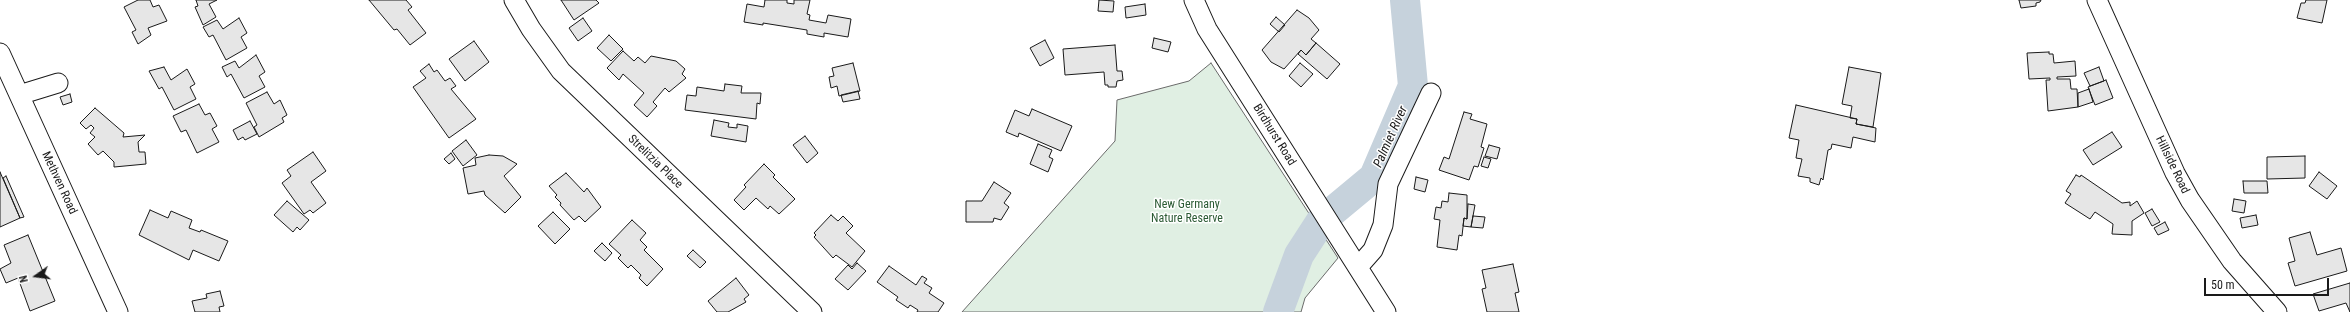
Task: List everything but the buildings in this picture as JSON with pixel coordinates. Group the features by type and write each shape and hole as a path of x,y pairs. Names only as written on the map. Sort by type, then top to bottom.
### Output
{"street":[{"name":"Strelitzia Place","path":"514,0 531,29 561,71 812,312"},
{"name":"Birdhurst Road","path":"1194,0 1207,29 1386,312"},
{"name":"Hillside Road","path":"2096,0 2175,173 2190,200 2232,262 2277,312"},
{"name":"Methven Road","path":"0,53 118,312"},
{"path":"19,95 58,83"},
{"path":"1358,267 1373,250 1383,224 1388,184 1431,93"}],"green space":[{"name":"New Germany Nature Reserve","path":"1211,63 1338,258 1305,298 1301,312 962,312 1115,141 1117,100 1189,81"}],"waterway":[{"name":"Palmiet River","path":"1278,312 1299,255 1321,221 1374,177 1413,86 1405,0"}]}
